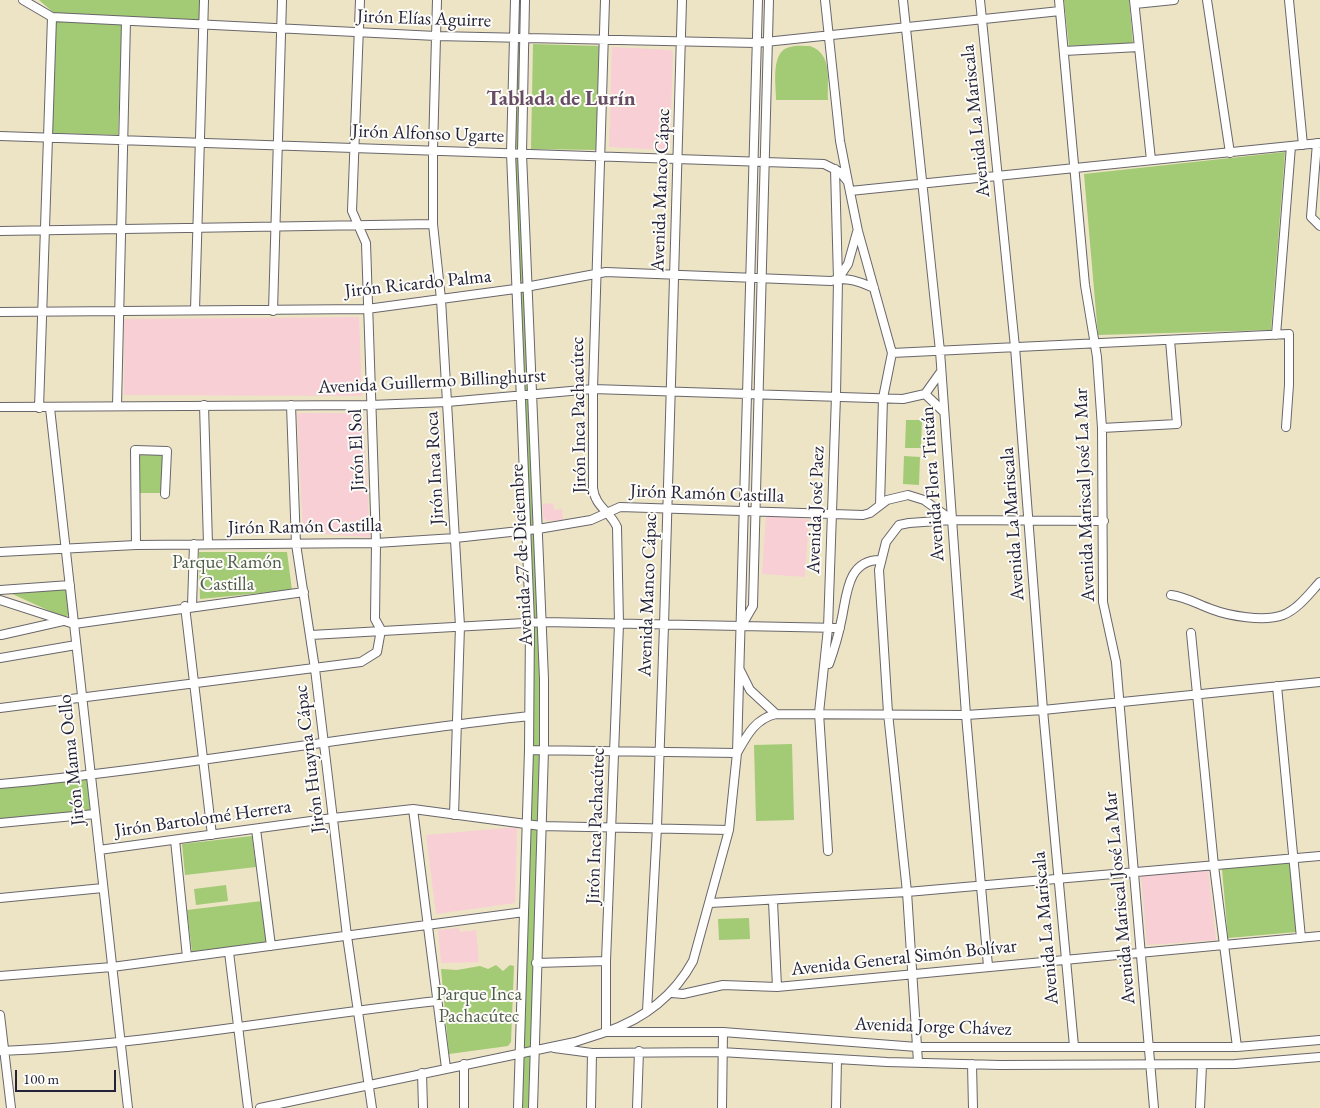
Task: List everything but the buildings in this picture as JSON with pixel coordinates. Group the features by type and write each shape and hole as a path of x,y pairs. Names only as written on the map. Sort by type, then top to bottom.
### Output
{"street":[{"name":"Jirón Elías Aguirre","path":"24,0 33,3 52,17 436,36 681,43 768,42 1060,11"},
{"path":"195,310 204,0"},
{"path":"273,311 282,0"},
{"name":"Jirón El Sol","path":"360,0 352,211 366,243 376,543 375,619 381,630"},
{"name":"Jirón Inca Roca","path":"437,0 432,150 434,224 441,299 460,626 454,815"},
{"name":"Avenida 27 de Diciembre","path":"515,0 511,153 530,623 529,750 518,1108"},
{"name":"Avenida 27 de Diciembre","path":"526,0 522,154 530,395 543,622 544,679 544,750 533,1108"},
{"name":"Jirón Inca Pachacútec","path":"605,0 593,389 594,493 596,503 615,521 618,534 619,624 606,961 606,1032"},
{"name":"Avenida Manco Cápac","path":"647,1011 660,752 682,0"},
{"path":"606,1032 626,1024 647,1011 672,993 684,978 693,962 729,830 737,753 740,670 758,0"},
{"path":"741,627 753,606 769,0"},
{"path":"825,0 827,35 840,140 858,230 892,353 883,398 880,505"},
{"name":"Avenida Flora Tristán","path":"903,0 940,351 966,716 988,966"},
{"name":"Avenida La Mariscala","path":"980,0 1015,347 1043,710 1074,1046"},
{"name":"Avenida Mariscal José La Mar","path":"1059,0 1093,344 1097,357 1102,428 1103,602 1112,640 1119,702 1154,1108"},
{"path":"1151,160 1135,2 1174,0"},
{"path":"1207,0 1230,153"},
{"path":"1289,0 1303,145"},
{"path":"39,408 52,17"},
{"path":"116,406 126,21"},
{"path":"1064,51 1139,47"},
{"name":"Jirón Alfonso Ugarte","path":"0,136 765,161 824,164 835,168"},
{"path":"850,191 922,182 1319,143 1316,201 1311,217 1320,226"},
{"path":"1276,335 1291,146"},
{"path":"835,168 848,182"},
{"name":"Avenida José Paez","path":"828,851 820,713 828,628 836,396 838,279 835,168"},
{"path":"0,231 434,224"},
{"path":"838,279 848,264 858,230"},
{"name":"Jirón Ricardo Palma","path":"0,312 367,309 515,289 596,274 831,281 838,279 851,280 874,288"},
{"path":"892,353 1289,334 1289,385 1286,426"},
{"path":"1102,428 1177,424 1170,340"},
{"path":"941,372 925,394 944,412"},
{"name":"Avenida Guillermo Billinghurst","path":"0,407 371,405 447,402 593,389 883,398 914,398 925,394"},
{"path":"204,405 208,544"},
{"name":"Jirón Huayna Cápac","path":"291,405 296,544 315,669 347,936 372,1108"},
{"name":"Jirón Mama Ocllo","path":"50,408 128,1108"},
{"path":"136,545 135,450 167,451 166,494"},
{"name":"Jirón Ramón Castilla","path":"0,552 136,545 376,543 455,538 538,529 591,520 620,507 863,515 870,513 897,496 916,497 929,503 952,520"},
{"path":"918,1062 907,892 888,713 878,578 880,560 886,542 899,526 909,522 952,520 1104,521"},
{"path":"194,544 189,606 194,682 212,835"},
{"path":"825,672 840,628 849,582 857,569 870,560 880,560"},
{"path":"1171,595 1181,596 1229,614 1255,618 1282,615 1298,606 1320,582"},
{"path":"0,590 70,586"},
{"path":"0,600 74,624 189,606 304,592"},
{"path":"2,635 64,620"},
{"path":"310,635 543,622 840,628"},
{"path":"0,708 194,682 315,669 368,660 377,652 381,630"},
{"path":"1190,633 1223,946 1237,1047"},
{"path":"0,658 76,646"},
{"path":"740,670 750,690 776,714"},
{"path":"530,678 544,679"},
{"path":"737,753 754,726 765,717 776,714 888,713 966,716 1320,682"},
{"path":"1276,686 1301,938"},
{"path":"0,784 91,776 203,762 457,724 529,716"},
{"path":"529,750 737,753"},
{"path":"413,810 446,1068"},
{"name":"Jirón Bartolomé Herrera","path":"99,850 334,818 413,810 541,826 612,826 729,830"},
{"path":"0,823 95,814"},
{"path":"256,829 271,946"},
{"path":"175,840 187,957"},
{"path":"710,903 773,901 907,892 1320,856"},
{"path":"0,898 103,888"},
{"path":"773,901 776,987"},
{"path":"0,976 112,967 524,912"},
{"name":"Avenida General Simón Bolívar","path":"672,993 682,994 723,985 776,987 1320,936"},
{"path":"229,952 248,1108"},
{"path":"536,962 606,961"},
{"path":"2,1051 120,1043 358,1010 438,1001"},
{"path":"0,1015 2,1051 11,1108"},
{"name":"Avenida Jorge Chávez","path":"260,1108 575,1042 606,1032 723,1032 916,1046 1237,1047 1320,1040"},
{"path":"722,1108 721,1052 723,1032"},
{"name":"Avenida Jorge Chávez","path":"548,1047 592,1053 639,1051 721,1052 972,1064 1202,1065 1271,1062 1320,1057"},
{"path":"637,1108 639,1051"},
{"path":"591,1108 592,1053"},
{"path":"836,1108 837,1059"},
{"path":"464,1064 464,1108"},
{"path":"972,1064 973,1108"},
{"path":"1200,1108 1202,1065"},
{"path":"422,1073 423,1108"}],"shaded area":[{"path":"612,47 671,50 673,53 670,147 667,150 609,147"},
{"path":"359,317 362,396 124,395 124,319"},
{"path":"297,413 363,413 370,537 303,533"},
{"path":"553,503 554,510 562,509 563,520 547,521 543,517 543,504"},
{"path":"766,516 809,519 805,577 762,574"},
{"path":"517,827 515,903 436,914 426,835"},
{"path":"1208,869 1216,940 1147,945 1141,876"},
{"path":"459,928 460,932 476,930 479,962 441,963 438,930"}],"green space":[{"path":"39,0 199,0 199,22 54,13"},
{"path":"1064,0 1129,0 1133,43 1069,46"},
{"path":"55,20 122,25 118,135 51,133"},
{"path":"517,41 521,42 520,152 514,151"},
{"path":"533,44 599,46 596,150 531,149"},
{"path":"810,46 817,50 826,61 828,100 776,100 775,78 779,55 790,47"},
{"path":"1285,152 1271,330 1098,335 1084,174"},
{"path":"513,156 520,156 523,285 517,286"},
{"path":"524,290 528,393 523,393 517,291"},
{"path":"523,398 529,398 536,527 529,526"},
{"path":"906,420 922,420 921,448 905,448"},
{"path":"138,453 165,453 164,493 137,493"},
{"path":"904,456 920,457 919,485 903,484"},
{"path":"537,531 541,620 532,619 528,532"},
{"name":"Parque Ramón Castilla","path":"199,552 287,552 292,590 200,599"},
{"path":"66,589 69,615 63,617 10,593"},
{"path":"532,624 542,625 542,749 539,823 529,822"},
{"path":"792,744 794,820 756,821 754,745"},
{"path":"87,779 90,811 0,819 0,788"},
{"path":"529,827 539,828 532,1048 523,1049"},
{"path":"252,836 256,867 185,875 182,844"},
{"path":"1290,862 1296,932 1228,938 1222,869"},
{"path":"226,885 228,901 196,905 194,889"},
{"path":"262,901 267,942 192,952 187,910"},
{"path":"749,918 750,939 719,940 718,919"},
{"name":"Parque Inca Pachacútec","path":"496,965 503,971 510,965 514,966 511,1042 508,1046 449,1054 441,969 457,970 480,966 488,969"},
{"path":"532,1052 530,1108 519,1108 521,1054"}],"district":[{"name":"Tablada de Lurín","path":"561,99"}]}
